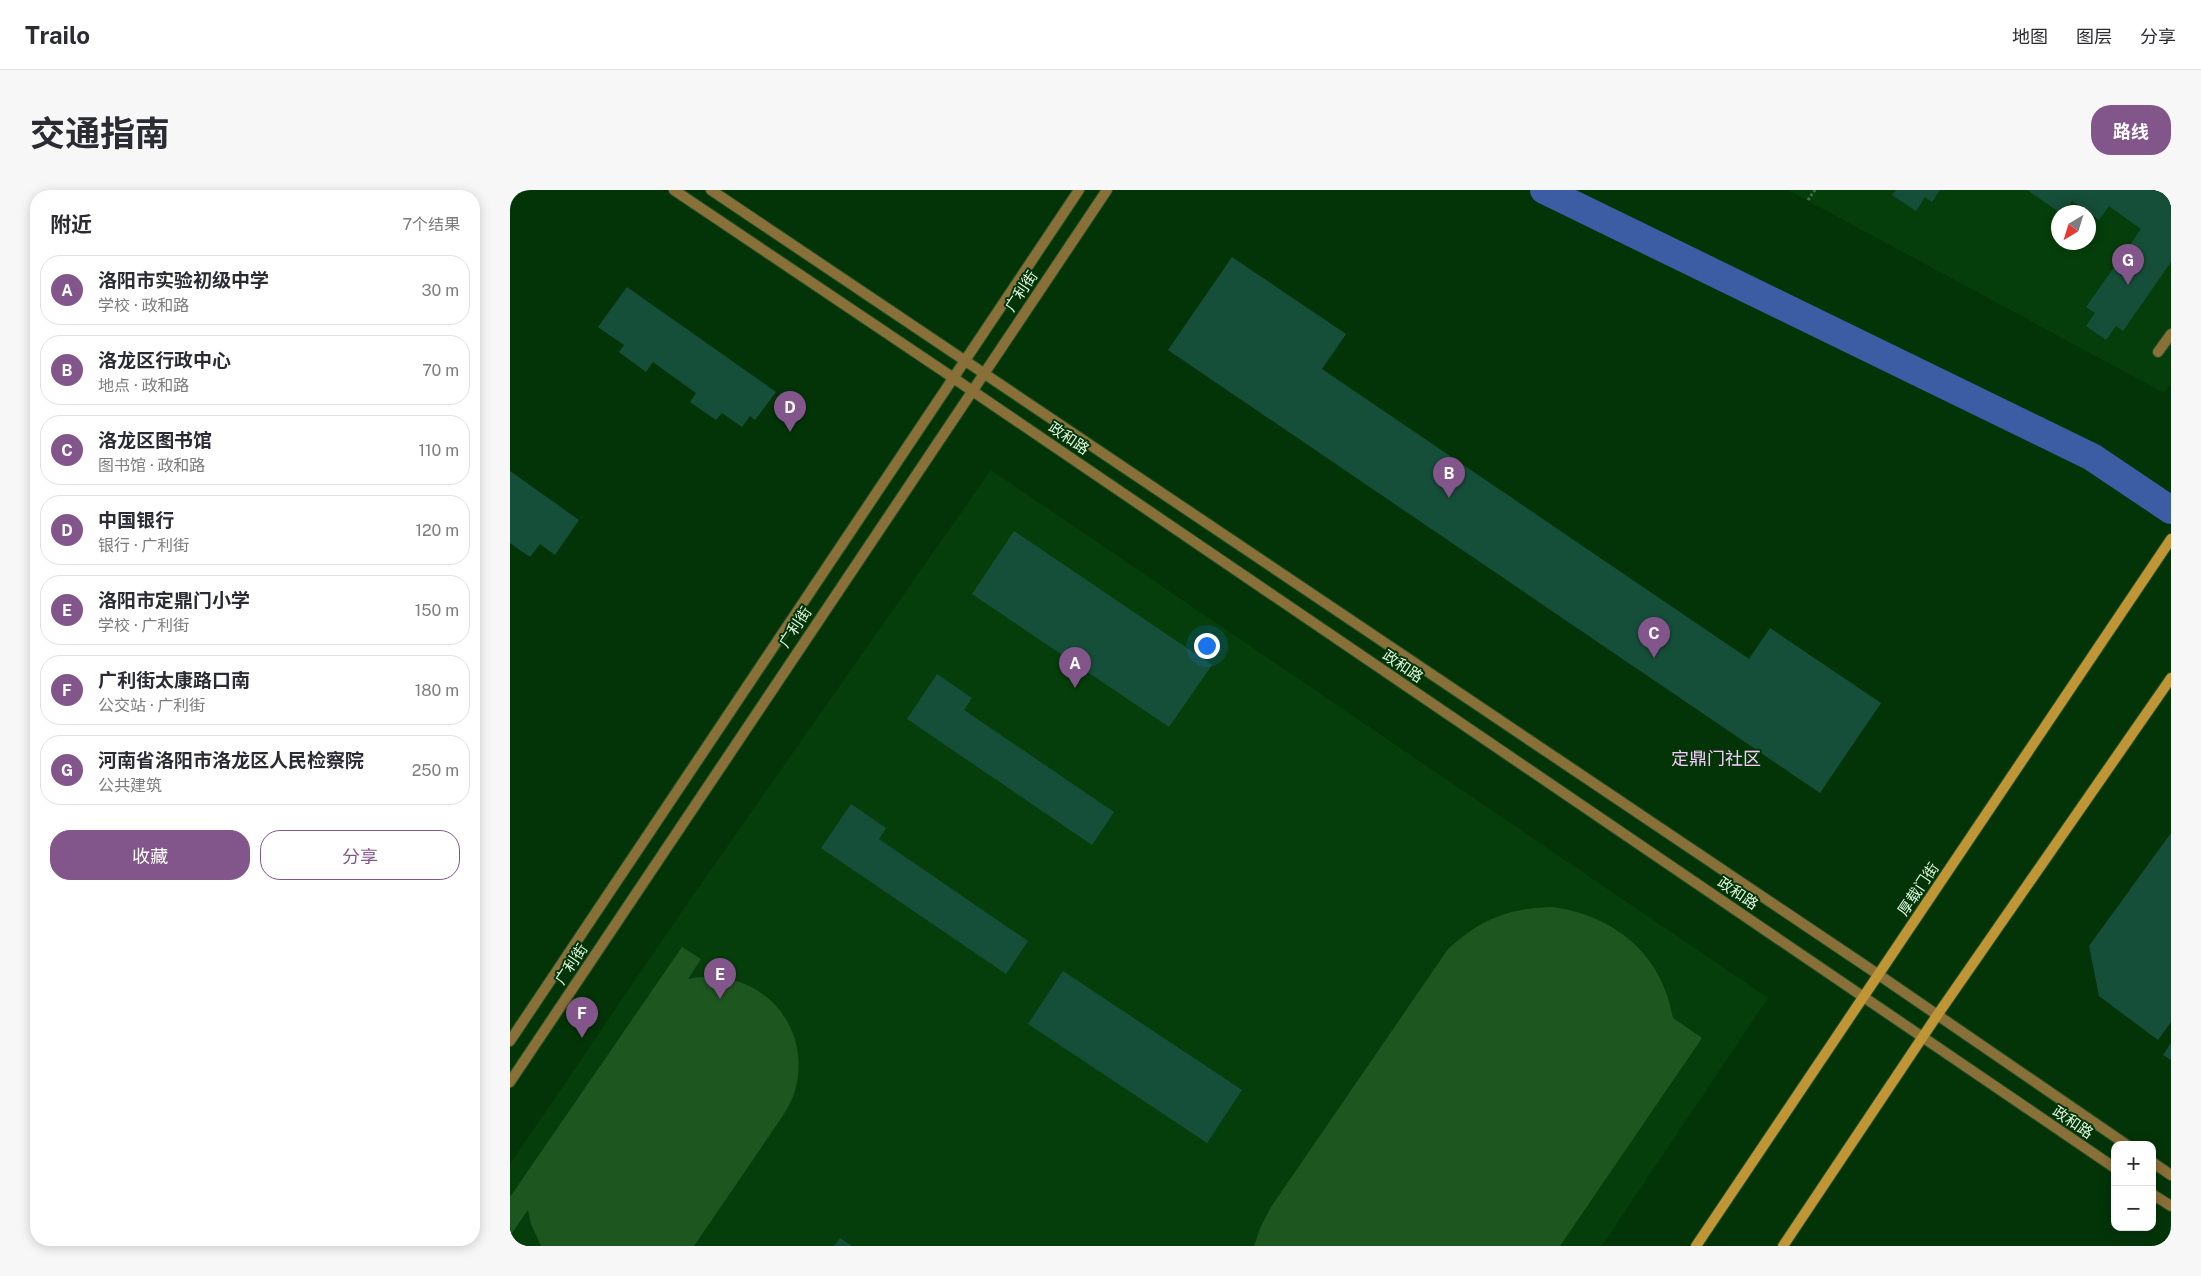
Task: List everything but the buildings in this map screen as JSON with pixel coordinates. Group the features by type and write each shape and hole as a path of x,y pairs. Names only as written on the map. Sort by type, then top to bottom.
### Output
{"main road":[{"name":"厚载门街","path":"1696,1246 2171,539"},
{"path":"1783,1246 1922,1037 2171,678"}],"street":[{"name":"政和路","path":"674,190 972,390 2111,1165"},
{"name":"政和路","path":"711,190 1938,1014 2121,1141"},
{"name":"广利街","path":"510,1041 964,359 1079,190"},
{"name":"广利街","path":"510,1082 1107,190"},
{"path":"2158,352 2171,334"},
{"path":"2156,1165 2171,1175"},
{"path":"2156,1197 2171,1206"}],"path":[{"path":"1808,200 1816,190"}],"shaded area":[{"path":"1788,190 2171,190 2171,384 2164,393"},
{"path":"991,470 1768,998 1602,1246 510,1246 510,1164 685,907"},
{"path":"1553,907 1596,919 1615,929 1632,942 1647,957 1658,975 1667,995 1673,1018 1702,1038 1560,1246 1254,1246 1261,1226 1271,1207 1448,949 1472,930 1496,917 1523,910"},
{"path":"682,947 701,959 688,979 711,977 733,980 753,988 771,1000 784,1017 794,1036 798,1058 796,1087 785,1113 694,1246 541,1246 531,1224 528,1210 510,1236 510,1197"}],"waterway":[{"path":"1544,190 2092,457 2171,510"}],"place":[{"name":"河南省洛阳市洛龙区人民检察院","path":"2128,285"},
{"name":"中国银行","path":"790,432"},
{"name":"洛龙区行政中心","path":"1449,498"},
{"name":"洛龙区图书馆","path":"1654,658"},
{"name":"洛阳市实验初级中学","path":"1075,688"},
{"name":"洛阳市定鼎门小学","path":"720,999"},
{"name":"广利街太康路口南","path":"582,1038"}],"district":[{"name":"定鼎门社区","path":"1716,758"}]}
